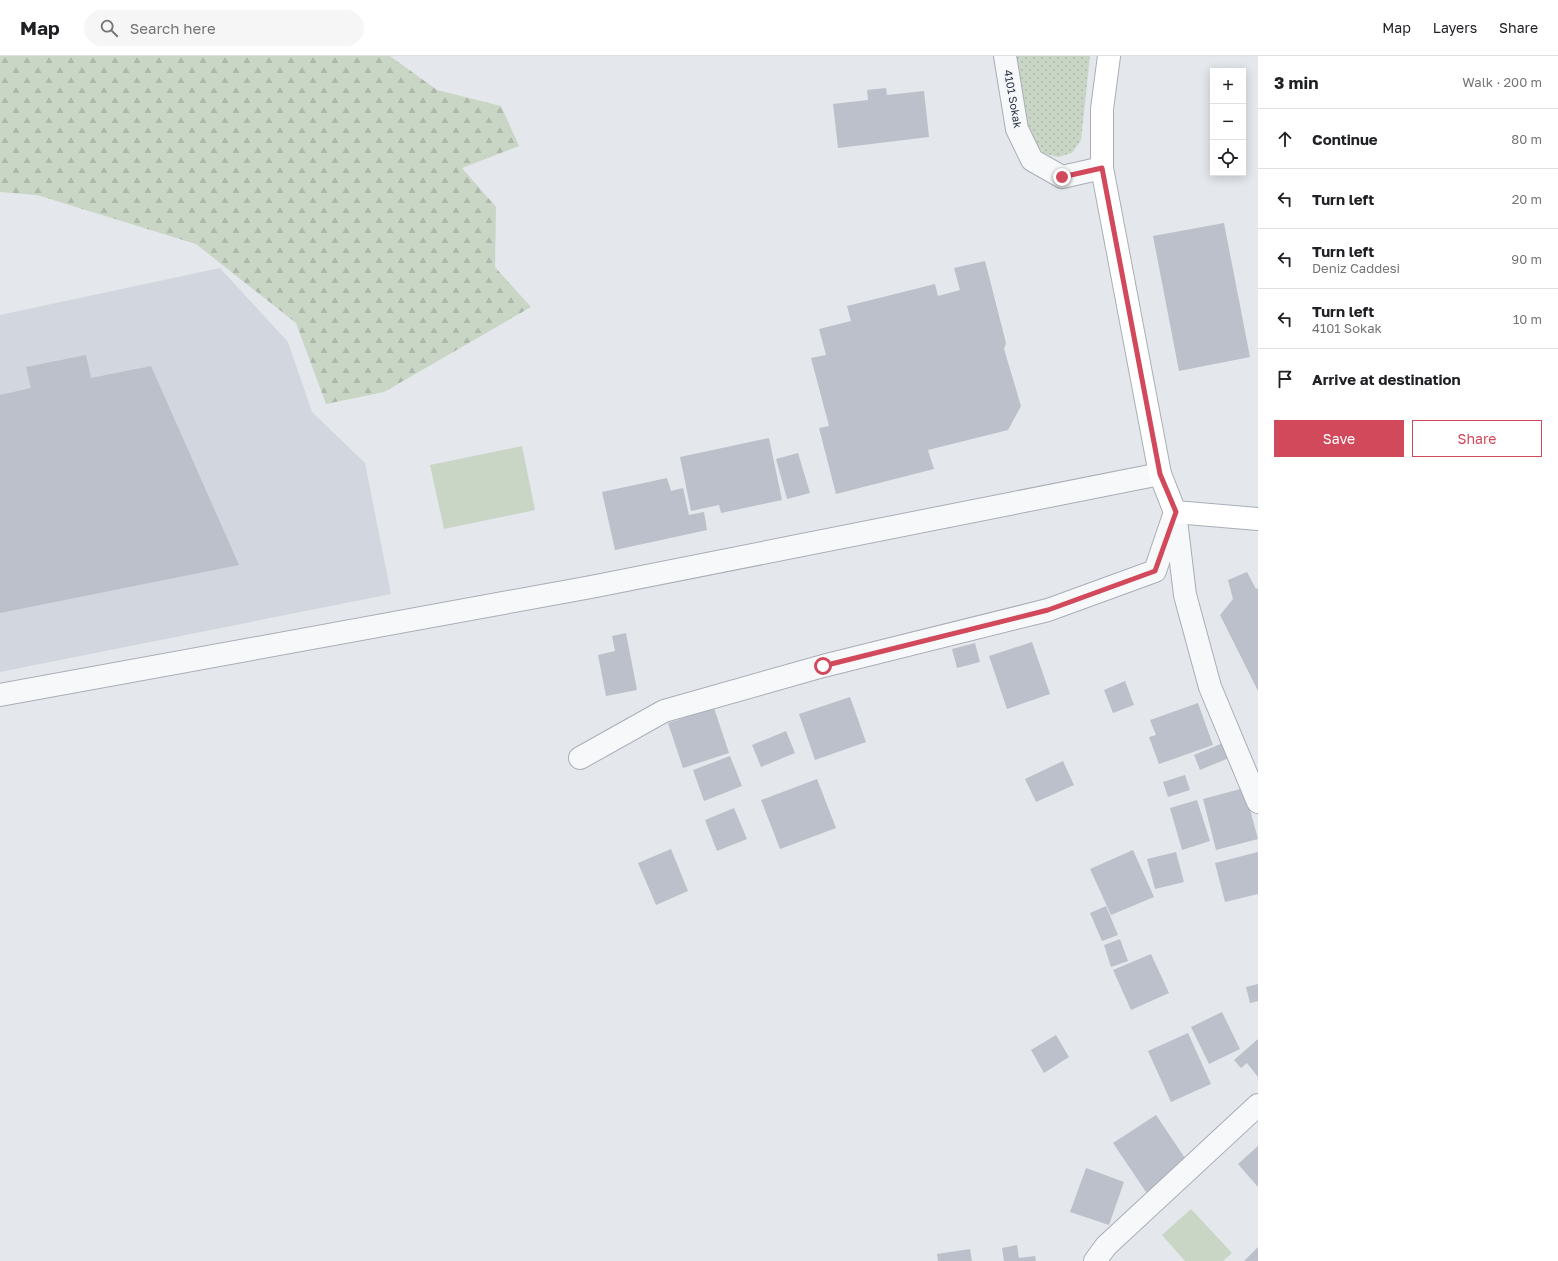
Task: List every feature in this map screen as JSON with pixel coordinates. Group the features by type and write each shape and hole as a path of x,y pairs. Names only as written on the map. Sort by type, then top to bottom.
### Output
{"main road":[{"path":"1109,56 1102,109 1102,168 1160,474 1176,512 1258,519"}],"street":[{"name":"4101 Sokak","path":"1005,56 1017,129 1032,160 1062,177 1102,168"},
{"path":"0,695 591,587 1160,474"},
{"path":"580,758 664,711 823,666 1048,610 1155,571 1176,512"},
{"path":"1176,512 1185,595 1210,687 1258,802"},
{"path":"1095,1261 1106,1246 1258,1105"}],"shaded area":[{"path":"220,268 288,342 312,412 365,463 391,594 0,672 0,315"}],"green space":[{"path":"0,56 390,56 437,90 501,106 519,146 462,168 496,207 495,267 531,307 384,392 326,404 296,323 196,244 37,195 0,192"},
{"path":"1014,56 1090,56 1081,140 1072,153 1058,157 1043,153 1028,131"},
{"path":"522,446 535,510 444,529 430,465"},
{"path":"1191,1209 1232,1253 1223,1261 1185,1261 1162,1235"}],"building":[{"path":"886,88 887,95 924,91 929,137 838,148 833,104 868,100 867,90"},
{"path":"1224,223 1250,357 1179,371 1153,236"},
{"path":"985,261 1006,343 1004,349 1021,406 1008,430 928,450 934,469 836,494 819,428 829,426 811,358 826,355 819,329 851,321 847,306 935,284 938,296 960,290 954,268"},
{"path":"86,355 91,378 151,366 239,565 0,613 0,395 31,388 26,367"},
{"path":"769,438 782,500 721,513 719,505 691,511 680,457"},
{"path":"798,453 810,493 787,499 776,459"},
{"path":"667,478 671,491 683,488 689,515 704,512 707,530 615,550 602,492"},
{"path":"1247,572 1256,589 1258,588 1258,691 1220,615 1233,599 1228,580"},
{"path":"626,633 637,690 606,696 598,655 615,651 612,636"},
{"path":"1032,642 1050,694 1007,709 989,656"},
{"path":"975,643 980,662 957,668 952,649"},
{"path":"1125,681 1134,705 1113,713 1104,690"},
{"path":"850,697 866,742 815,760 799,714"},
{"path":"1198,703 1213,745 1159,764 1149,737 1156,735 1150,720"},
{"path":"714,708 729,753 683,768 668,723"},
{"path":"786,731 795,753 761,767 752,745"},
{"path":"1223,743 1229,758 1200,770 1194,755"},
{"path":"730,756 742,786 704,801 693,770"},
{"path":"1063,761 1074,785 1036,802 1025,779"},
{"path":"1185,775 1190,790 1168,797 1163,782"},
{"path":"817,779 836,828 780,849 761,800"},
{"path":"1244,788 1258,839 1216,850 1203,799"},
{"path":"1197,800 1210,841 1182,850 1170,808"},
{"path":"734,808 747,839 717,851 705,820"},
{"path":"671,849 688,891 656,905 638,863"},
{"path":"1133,850 1154,897 1111,915 1090,869"},
{"path":"1176,852 1184,882 1155,889 1147,859"},
{"path":"1258,852 1258,894 1225,902 1215,863"},
{"path":"1106,906 1118,935 1102,941 1090,913"},
{"path":"1120,939 1128,961 1111,967 1104,945"},
{"path":"1151,954 1169,993 1131,1010 1113,970"},
{"path":"1258,984 1258,1001 1250,1003 1246,987"},
{"path":"1222,1012 1240,1049 1209,1064 1191,1027"},
{"path":"1188,1033 1211,1084 1171,1102 1148,1051"},
{"path":"1056,1035 1069,1057 1044,1073 1031,1050"},
{"path":"1258,1039 1258,1077 1247,1063 1241,1068 1234,1060"},
{"path":"1156,1115 1189,1164 1146,1192 1113,1143"},
{"path":"1258,1146 1258,1187 1238,1164"},
{"path":"1086,1168 1124,1182 1109,1225 1070,1212"},
{"path":"1017,1245 1019,1258 1035,1256 1036,1261 1004,1261 1002,1248"},
{"path":"1258,1247 1258,1261 1244,1261"},
{"path":"970,1249 972,1261 938,1261 937,1254"}],"route":[{"path":"823,666 1048,610 1155,571 1176,512 1160,474 1102,168 1062,177"}]}
